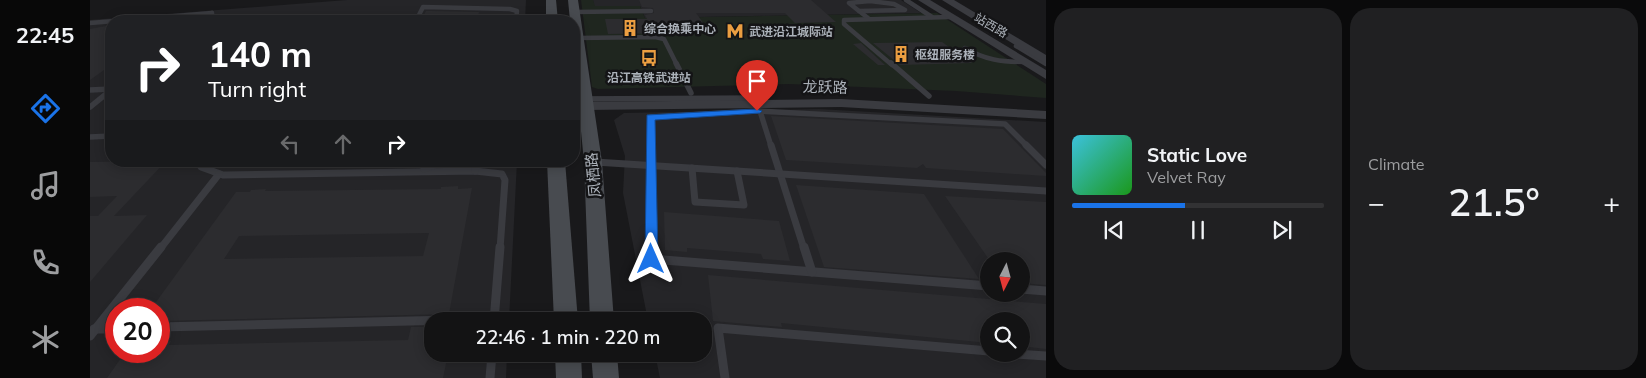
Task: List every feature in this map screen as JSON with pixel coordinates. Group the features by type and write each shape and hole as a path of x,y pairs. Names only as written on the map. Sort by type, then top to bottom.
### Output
{"main road":[{"path":"551,0 552,15"},
{"name":"凤栖路","path":"580,104 593,162 601,312"},
{"path":"556,167 565,312"},
{"path":"568,362 569,378"},
{"path":"605,362 606,378"}],"street":[{"name":"站西路","path":"923,0 956,18 1046,75"},
{"name":"站西路","path":"947,0 1046,60"},
{"name":"龙跃路","path":"580,100 691,93 819,92 929,96 1046,104"},
{"name":"龙跃路","path":"580,100 841,104 1046,115"}],"lane":[{"path":"906,0 932,17"},
{"path":"930,0 956,18"},
{"path":"859,11 905,10 901,5 886,1 849,3 859,11 868,18"},
{"path":"574,6 651,11"},
{"path":"419,15 423,7 516,9 518,11 517,15"},
{"path":"188,15 212,13 209,15"},
{"path":"929,96 844,24 844,20 868,18 956,18"},
{"path":"90,23 105,22"},
{"path":"580,38 655,37 664,39 691,93"},
{"path":"1016,46 1046,64"},
{"path":"965,48 988,61 1026,62"},
{"path":"90,90 105,90"},
{"path":"90,107 105,95"},
{"path":"580,100 760,98"},
{"path":"980,285 651,259 651,117 760,111 1006,124 1046,165"},
{"path":"760,111 812,272"},
{"path":"90,136 105,136"},
{"path":"593,162 1046,191"},
{"path":"201,167 218,174 250,176 475,171 502,174 505,180 495,312"},
{"path":"406,173 432,167"},
{"path":"475,171 476,167"},
{"path":"692,168 695,202 744,205 737,171"},
{"path":"92,331 218,174"},
{"path":"1030,290 1046,291"},
{"path":"170,328 424,322"},
{"path":"725,378 718,328 980,351"},
{"path":"92,331 105,330"},
{"path":"1030,355 1046,356"},
{"path":"490,378 491,362"}],"shaded area":[{"path":"347,0 526,0 525,15 154,15"},
{"path":"581,0 593,0 595,6 640,6 645,18 937,13 1046,84 1046,98 956,91 790,84 598,89 592,87"},
{"path":"593,0 901,0 921,13 645,18 640,6 594,6"},
{"path":"105,19 105,167 517,167 509,312 424,312 424,362 507,362 506,378 90,378 90,20"},
{"path":"819,109 1046,122 1046,378 660,378 657,362 712,362 712,312 646,312 623,193 625,156 614,120 624,113"}],"building":[{"path":"639,0 811,0 836,22 795,23 785,13 696,13 704,24 678,25 682,33 608,34 605,19 647,19 645,15 654,13 653,8 642,7"},
{"path":"426,11 479,12 478,15 424,15"},
{"path":"105,26 105,69 90,80 90,29"},
{"name":"枢纽服务楼","path":"942,42 972,63 900,65 873,43"},
{"path":"861,43 885,65 878,65 853,44"},
{"path":"771,116 1003,129 1046,173 1046,176 926,168 923,164 917,168 786,160"},
{"path":"90,162 105,162 105,167 160,167 114,216 147,215 90,282 90,216 98,216 117,196 90,197"},
{"path":"796,185 924,194 979,279 824,267"},
{"path":"458,186 458,189 472,188 449,312 424,312 424,315 170,321 170,298 159,298 236,192 266,189 265,191 441,189 441,187","holes":["429,233 423,256 224,259 239,236"]},
{"path":"945,196 1046,202 1046,285 1030,284 1030,252 984,252"},
{"path":"664,212 779,221 790,261 763,259 761,254 687,248 687,252 665,250"},
{"path":"708,275 980,298 980,302 1046,304 1046,349 1030,347 1030,312 980,312 980,342 781,323 782,327 713,321"},
{"path":"411,327 424,327 424,362 446,362 443,378 107,378 118,363 170,363 170,345 408,340"}],"place":[{"name":"综合换乘中心","path":"630,28"},
{"name":"武进沿江城际站","path":"735,31"},
{"name":"枢纽服务楼","path":"901,54"},
{"name":"沿江高铁武进站","path":"649,58"}],"route":[{"path":"651,259 651,117 757,111"}]}
